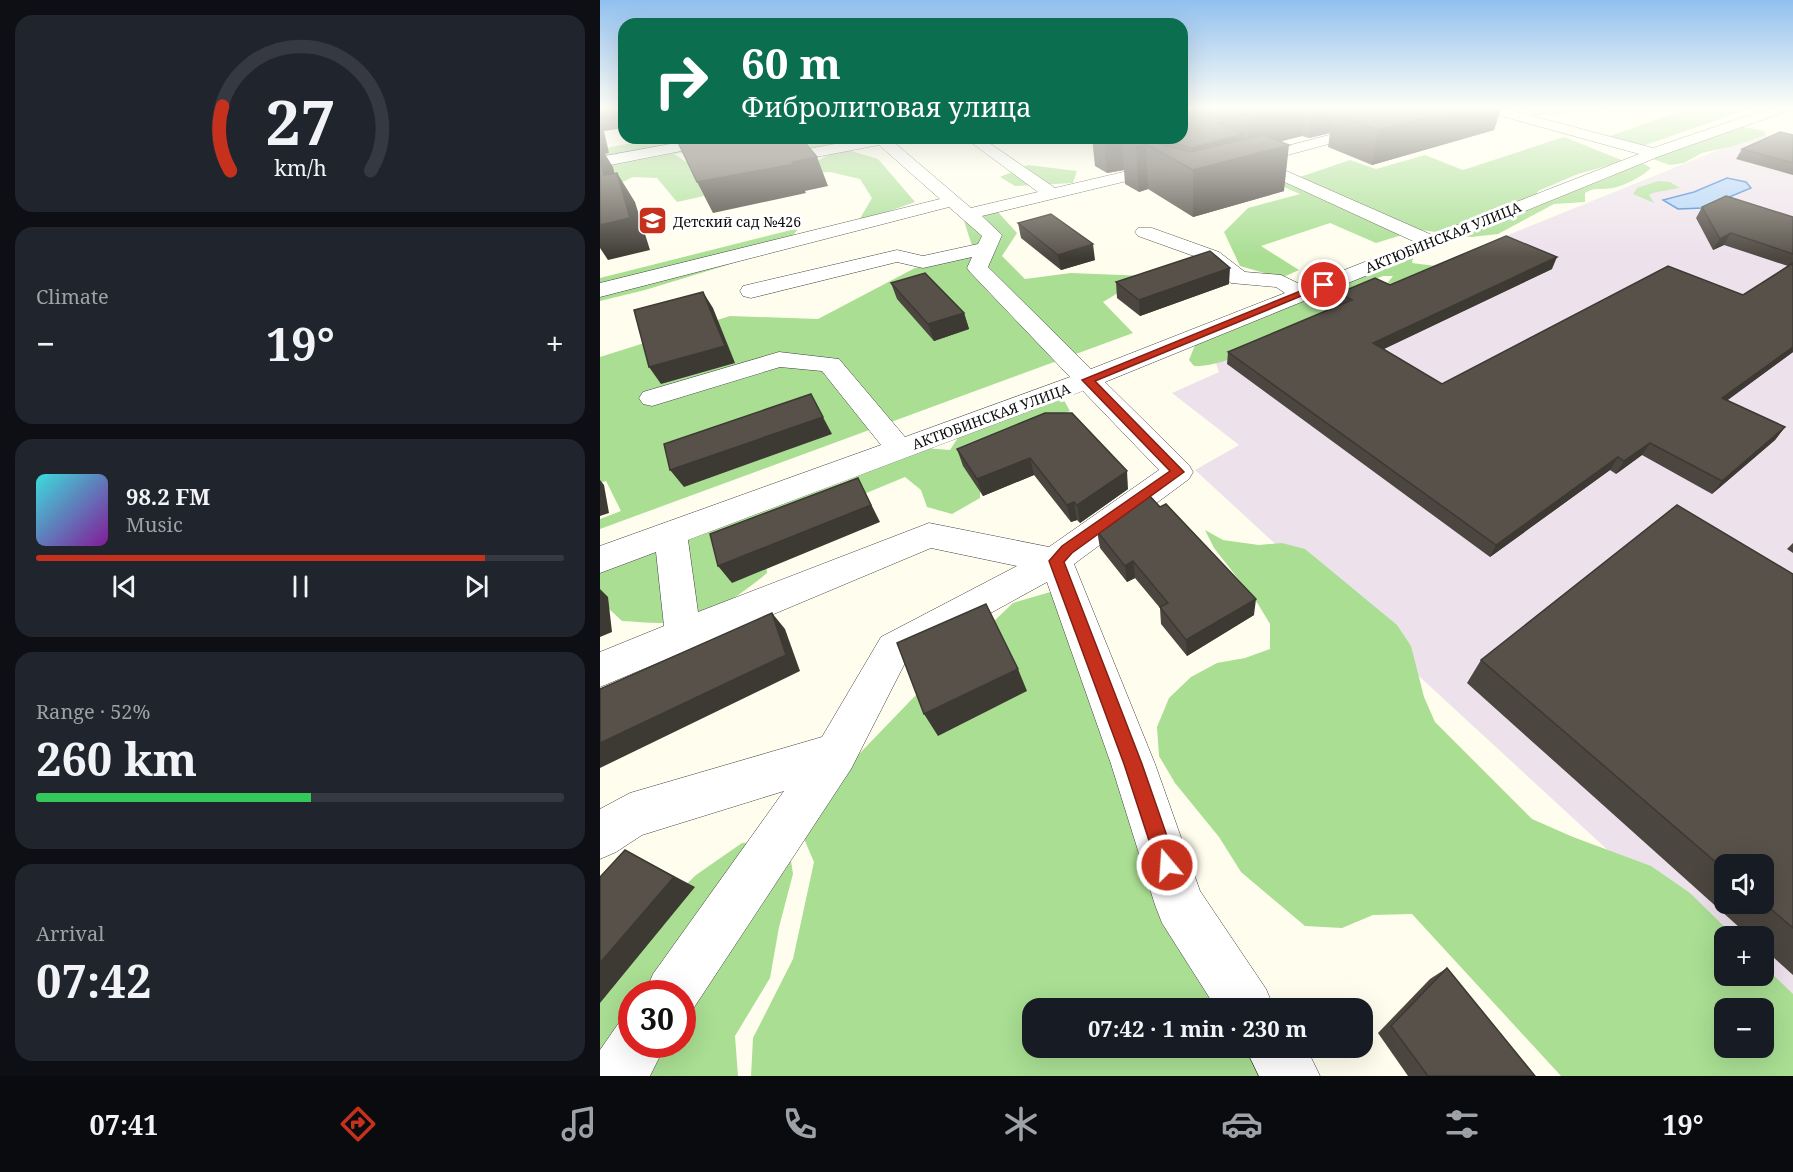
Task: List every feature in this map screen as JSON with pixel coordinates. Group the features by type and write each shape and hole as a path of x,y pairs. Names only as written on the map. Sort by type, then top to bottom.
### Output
{"street":[{"path":"600,162 620,158"},
{"path":"753,164 783,158"},
{"path":"904,158 992,235 982,258"},
{"path":"1001,158 1052,194"},
{"path":"1240,158 1249,167 1269,169 1431,242"},
{"path":"1249,167 1278,158"},
{"name":"АКТЮБИНСКАЯ УЛИЦА","path":"600,561 1088,380 1641,158"},
{"path":"600,290 961,207 1052,194 1136,174 1180,188"},
{"path":"1145,232 1212,256 1239,278 1281,281 1302,294"},
{"path":"751,291 897,256 923,262 982,258"},
{"path":"681,980 836,754 894,648 1056,561 1067,550 1178,472 1088,380 982,258"},
{"path":"652,398 779,359 830,364 900,449"},
{"path":"671,534 683,634"},
{"path":"600,670 929,535 1056,561"},
{"path":"1056,561 1133,764 1180,905 1240,998"},
{"path":"600,836 630,816 836,754"},
{"path":"616,1076 628,1058"},
{"path":"1280,1058 1291,1076"}],"shaded area":[{"path":"1698,158 1793,158 1793,1021 1771,986 1774,986 1774,926 1714,926 1714,948 1195,470 1239,445 1172,393 1219,372 1214,358 1372,290"}],"green space":[{"path":"600,158 680,158 686,162 708,158 780,158 695,178 704,196 677,202 657,178 633,177 600,193"},
{"path":"1414,158 1433,158 1463,170 1499,158 1617,158 1624,161 1578,174 1538,191 1536,195 1560,196 1608,178 1632,164 1644,164 1651,168 1623,185 1588,191 1585,193 1585,202 1554,204 1498,234 1471,237 1407,228 1297,178 1350,160 1376,169"},
{"path":"1651,158 1693,158 1684,163 1670,165"},
{"path":"821,159 878,159 915,202 858,222 872,198 860,179 830,172 796,174 801,165"},
{"path":"1028,165 1077,171 1073,183 1015,186 1000,177"},
{"path":"1272,172 1405,234 1376,243 1330,223 1261,246 1299,270 1281,278 1240,266 1224,232 1248,208 1300,194 1259,176"},
{"path":"1658,181 1670,182 1680,188 1652,193 1649,195 1654,203 1633,194 1637,188"},
{"path":"997,211 1017,233 1002,256 1025,279 1071,273 1146,276 1103,302 1133,333 600,529 600,519 621,511 606,481 600,483 600,357 730,316 818,319 915,268 975,255 964,221"},
{"path":"799,228 790,239 760,255 645,290 600,301 600,278"},
{"path":"1396,250 1414,253 1412,263 1444,267 1421,292 1386,285 1393,276 1383,276 1336,295 1332,300 1330,312 1243,354 1208,365 1194,366 1189,360 1197,340"},
{"path":"1061,395 1070,411 987,441 980,477 980,498 952,514 927,507 921,490 905,477 816,514 765,550 767,573 750,587 702,615 675,622 622,621 606,606 600,606 600,565 844,482 924,448 950,450 961,433"},
{"path":"1205,530 1223,540 1259,545 1282,543 1305,549 1397,625 1411,646 1424,697 1435,722 1532,819 1651,866 1690,893 1724,926 1714,926 1714,986 1774,986 1774,976 1793,994 1793,1076 1561,1076 1412,914 1373,915 1342,928 1305,926 1241,872 1219,837 1175,783 1159,756 1157,727 1169,698 1191,677 1217,663 1245,658 1270,649 1270,624 1258,604 1214,548"},
{"path":"1071,586 1159,854 1253,998 1022,998 1022,1058 1287,1058 1297,1076 751,1076 753,1038 793,959 814,862 798,825 837,777 912,699 1013,603"},
{"path":"788,841 793,874 779,927 770,978 735,1036 738,1076 600,1076 600,994 650,919 696,875 742,843"}],"water":[{"path":"1727,178 1746,182 1751,188 1703,208 1678,209 1663,200 1694,192"}],"building":[{"path":"600,158 604,175 617,173 630,218 600,225"},
{"path":"686,158 811,158 792,162 794,164 697,182"},
{"path":"1172,158 1238,158 1193,170"},
{"path":"1776,158 1793,158 1793,163"},
{"path":"1726,196 1793,217 1793,254 1731,233 1720,239 1702,207"},
{"path":"1051,214 1093,244 1058,255 1018,223"},
{"path":"1506,236 1557,257 1373,343 1442,384 1668,266 1743,295 1793,263 1793,347 1722,398 1785,427 1722,481 1650,443 1624,461 1618,457 1496,545 1228,352 1352,300 1339,293 1375,278 1390,285"},
{"path":"1210,251 1230,268 1139,300 1116,282"},
{"path":"925,273 964,313 928,324 891,283"},
{"path":"703,292 725,346 649,367 634,310"},
{"path":"811,394 823,417 670,470 664,444"},
{"path":"1045,413 1072,413 1127,471 1077,505 1074,502 1067,505 1030,458 977,479 957,449"},
{"path":"858,478 871,505 718,566 710,534"},
{"path":"1148,494 1160,507 1166,504 1256,599 1186,640 1160,607 1168,603 1133,561 1125,566 1097,531"},
{"path":"1677,505 1793,574 1793,928 1774,912 1774,854 1714,854 1714,861 1481,660"},
{"path":"986,604 1018,669 924,714 897,643"},
{"path":"772,613 786,655 600,743 600,689"},
{"path":"625,850 674,877 600,963 600,877"},
{"path":"1447,968 1535,1076 1428,1076 1391,1026"}],"place":[{"name":"Детский сад №426","path":"652,221"}],"route":[{"path":"1167,865 1133,764 1056,561 1067,550 1178,472 1088,380 1324,285"}]}
